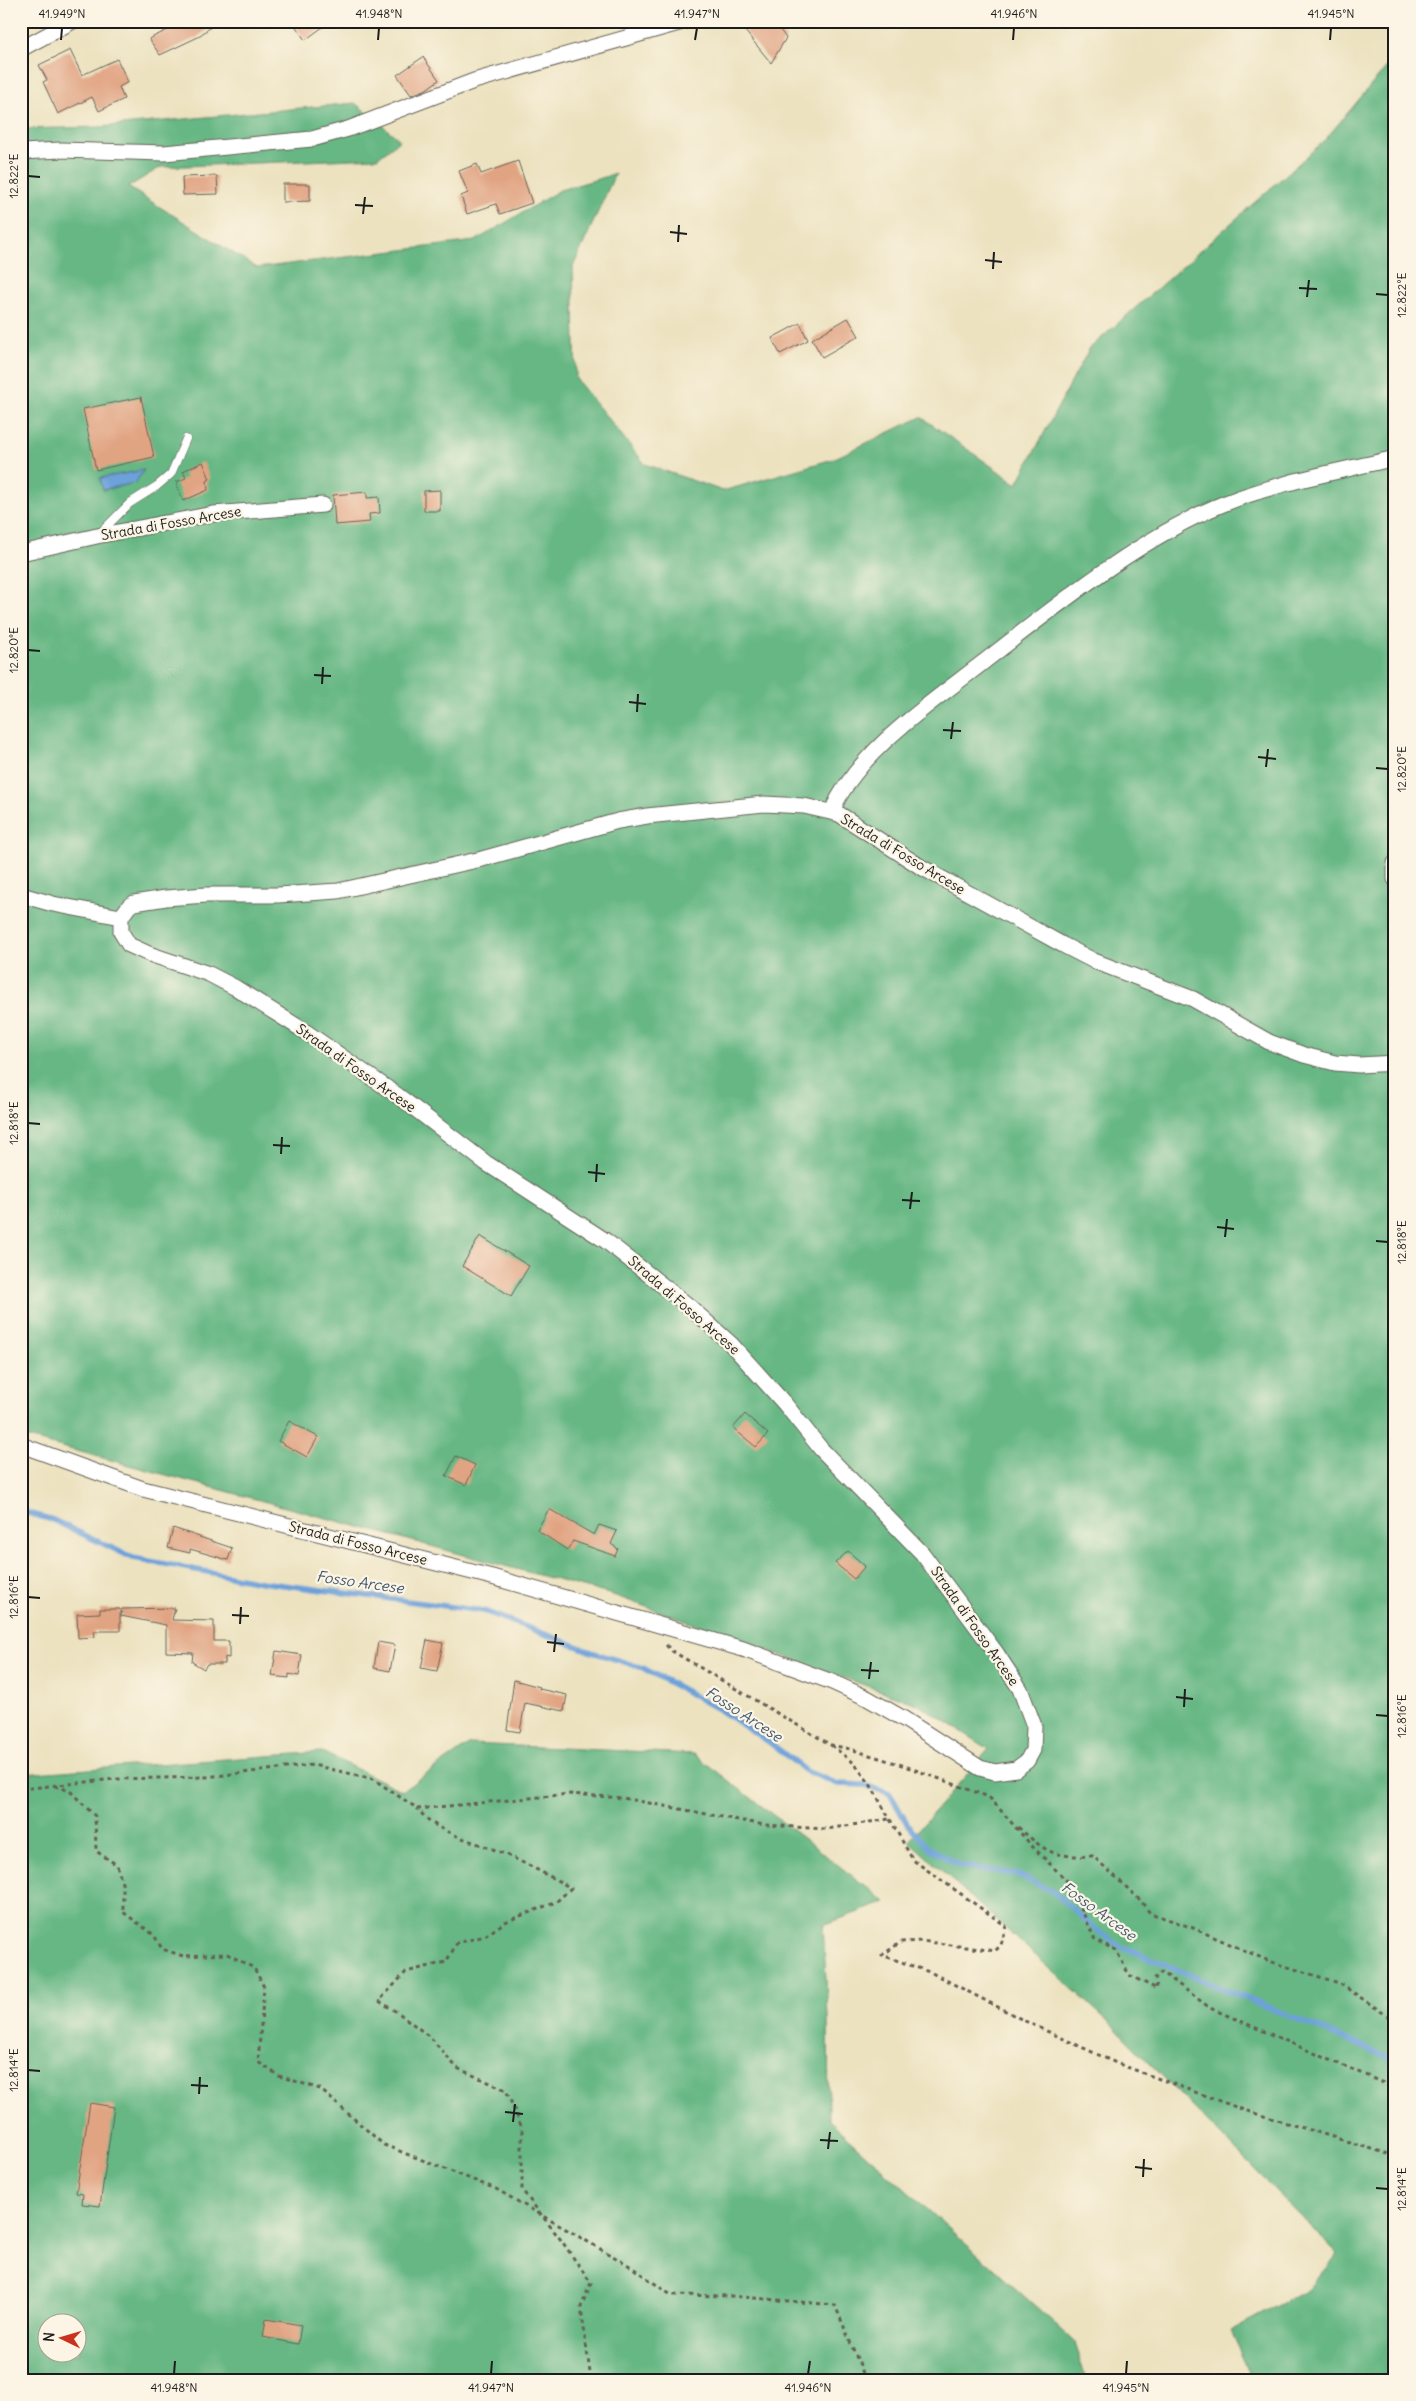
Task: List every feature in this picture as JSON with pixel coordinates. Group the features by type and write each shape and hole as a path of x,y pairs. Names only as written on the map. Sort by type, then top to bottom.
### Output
{"street":[{"path":"21,49 73,21"},
{"path":"21,152 61,150 156,154 285,143 318,138 355,126 460,85 686,21"},
{"path":"832,811 850,778 910,720 1046,614 1143,547 1197,517 1237,499 1315,476 1395,458"},
{"name":"Strada di Fosso Arcese","path":"21,553 97,536 221,513 323,505"},
{"name":"Strada di Fosso Arcese","path":"21,1446 143,1490 492,1577 743,1649 840,1686 898,1715 960,1757 987,1770 1004,1772 1016,1769 1027,1761 1033,1750 1034,1726 1020,1689 997,1654 932,1565 902,1530 821,1449 764,1379 710,1325 606,1241 494,1168 306,1032 236,988 209,974 128,945 121,932 121,917 129,906 134,903 166,898 206,895 278,895 344,890 482,859 618,821 664,813 775,804 804,806 832,811 854,823 921,867 1063,945 1094,961 1187,996 1269,1042 1304,1056 1335,1063 1359,1065 1395,1063"},
{"path":"1395,863 1395,879"},
{"path":"21,895 52,904 121,917"}],"lane":[{"path":"97,536 130,503 157,486 171,474 186,440"}],"path":[{"path":"645,1622 672,1651 831,1745 854,1763 870,1784 913,1860 1006,1926 1001,1944 995,1951 922,1941 901,1942 882,1955 932,1973 1025,2021 1116,2063 1244,2110 1395,2156"},
{"path":"831,1745 850,1749 989,1797 1031,1845 1071,1885 1095,1940 1116,1950 1129,1975 1157,1990 1155,1978 1162,1972 1210,2008 1395,2088"},
{"path":"21,1789 115,1779 206,1778 313,1766 373,1778 418,1809 426,1820 452,1835 495,1850 571,1888 556,1902 505,1922 485,1936 457,1943 446,1962 406,1972 379,2001 400,2014 431,2038 457,2068 506,2090 522,2128 522,2190 590,2283 581,2307 591,2380"},
{"path":"55,1786 70,1791 96,1816 96,1851 117,1865 124,1887 123,1912 154,1935 162,1949 183,1956 227,1954 254,1968 264,1987 258,2062 279,2076 320,2089 384,2145 496,2189 630,2266 671,2295 730,2296 835,2305 864,2378 876,2380"},
{"path":"418,1809 570,1794 623,1798 764,1825 827,1829 889,1819"},
{"path":"1009,1819 1043,1850 1062,1857 1093,1856 1139,1899 1150,1913 1193,1928 1269,1961 1339,1983 1395,2021"}],"green space":[{"path":"1395,57 1395,2380 1253,2380 1230,2331 1307,2290 1338,2254 1108,2021 909,1841 989,1749 920,1705 613,1595 21,1436 21,129 100,127 355,103 400,140 377,158 161,167 128,187 257,268 475,241 560,190 615,174 573,267 576,379 645,464 723,491 833,459 921,417 1017,484 1089,349 1323,142"},
{"path":"470,1744 694,1754 886,1902 823,1925 828,2017 829,2121 1073,2340 1086,2380 21,2380 21,1774 322,1752 402,1791"}],"water":[{"path":"144,470 135,483 103,490 100,478"}],"building":[{"path":"186,21 219,21 196,38 160,55 149,39"},
{"path":"292,21 331,21 305,40"},
{"path":"757,21 773,21 786,38 771,63 745,31"},
{"path":"70,50 82,75 117,59 128,82 119,87 124,99 99,111 92,97 58,114 43,82 47,80 39,65"},
{"path":"423,57 439,80 425,90 411,95 397,75"},
{"path":"518,161 532,203 500,214 496,204 467,214 461,196 468,193 459,171 477,164 481,174"},
{"path":"217,176 218,194 183,195 182,177"},
{"path":"283,184 310,184 310,201 283,202"},
{"path":"848,318 859,336 822,357 812,339"},
{"path":"800,323 808,340 780,354 772,338"},
{"path":"141,397 154,457 96,470 83,409"},
{"path":"203,462 210,479 207,481 208,490 183,501 176,482 186,478 183,471"},
{"path":"440,490 440,511 424,511 424,491"},
{"path":"367,492 367,498 379,497 380,513 369,514 370,522 335,525 333,495"},
{"path":"480,1236 529,1266 511,1296 462,1266"},
{"path":"745,1414 768,1434 756,1447 733,1428"},
{"path":"289,1421 318,1437 307,1457 278,1441"},
{"path":"456,1456 475,1465 466,1485 446,1476"},
{"path":"549,1509 594,1535 599,1525 617,1531 611,1544 618,1549 615,1556 573,1541 567,1550 537,1530"},
{"path":"173,1528 232,1548 228,1560 190,1549 190,1553 168,1548"},
{"path":"848,1551 865,1566 854,1579 835,1563"},
{"path":"175,1608 172,1620 214,1621 214,1641 229,1641 229,1658 225,1657 225,1664 207,1664 204,1669 192,1662 193,1653 166,1652 166,1625 121,1616 122,1609"},
{"path":"100,1609 120,1609 120,1631 94,1631 95,1637 78,1638 77,1614 100,1613"},
{"path":"427,1640 443,1643 437,1671 421,1668"},
{"path":"378,1642 395,1645 390,1671 374,1668"},
{"path":"276,1651 302,1655 299,1676 289,1674 289,1678 272,1676"},
{"path":"514,1680 540,1687 539,1689 567,1695 564,1711 525,1703 520,1732 507,1730"},
{"path":"90,2103 114,2107 100,2206 82,2204 83,2194 76,2193"},
{"path":"266,2319 301,2325 298,2344 263,2337"}],"waterway":[{"name":"Fosso Arcese","path":"21,1511 53,1520 133,1558 261,1582 484,1611 592,1652 643,1668 718,1709 769,1742 806,1771 838,1784 865,1785 890,1794 908,1825 928,1847 961,1866 1016,1874 1052,1891 1098,1931 1120,1946 1395,2060"}]}
